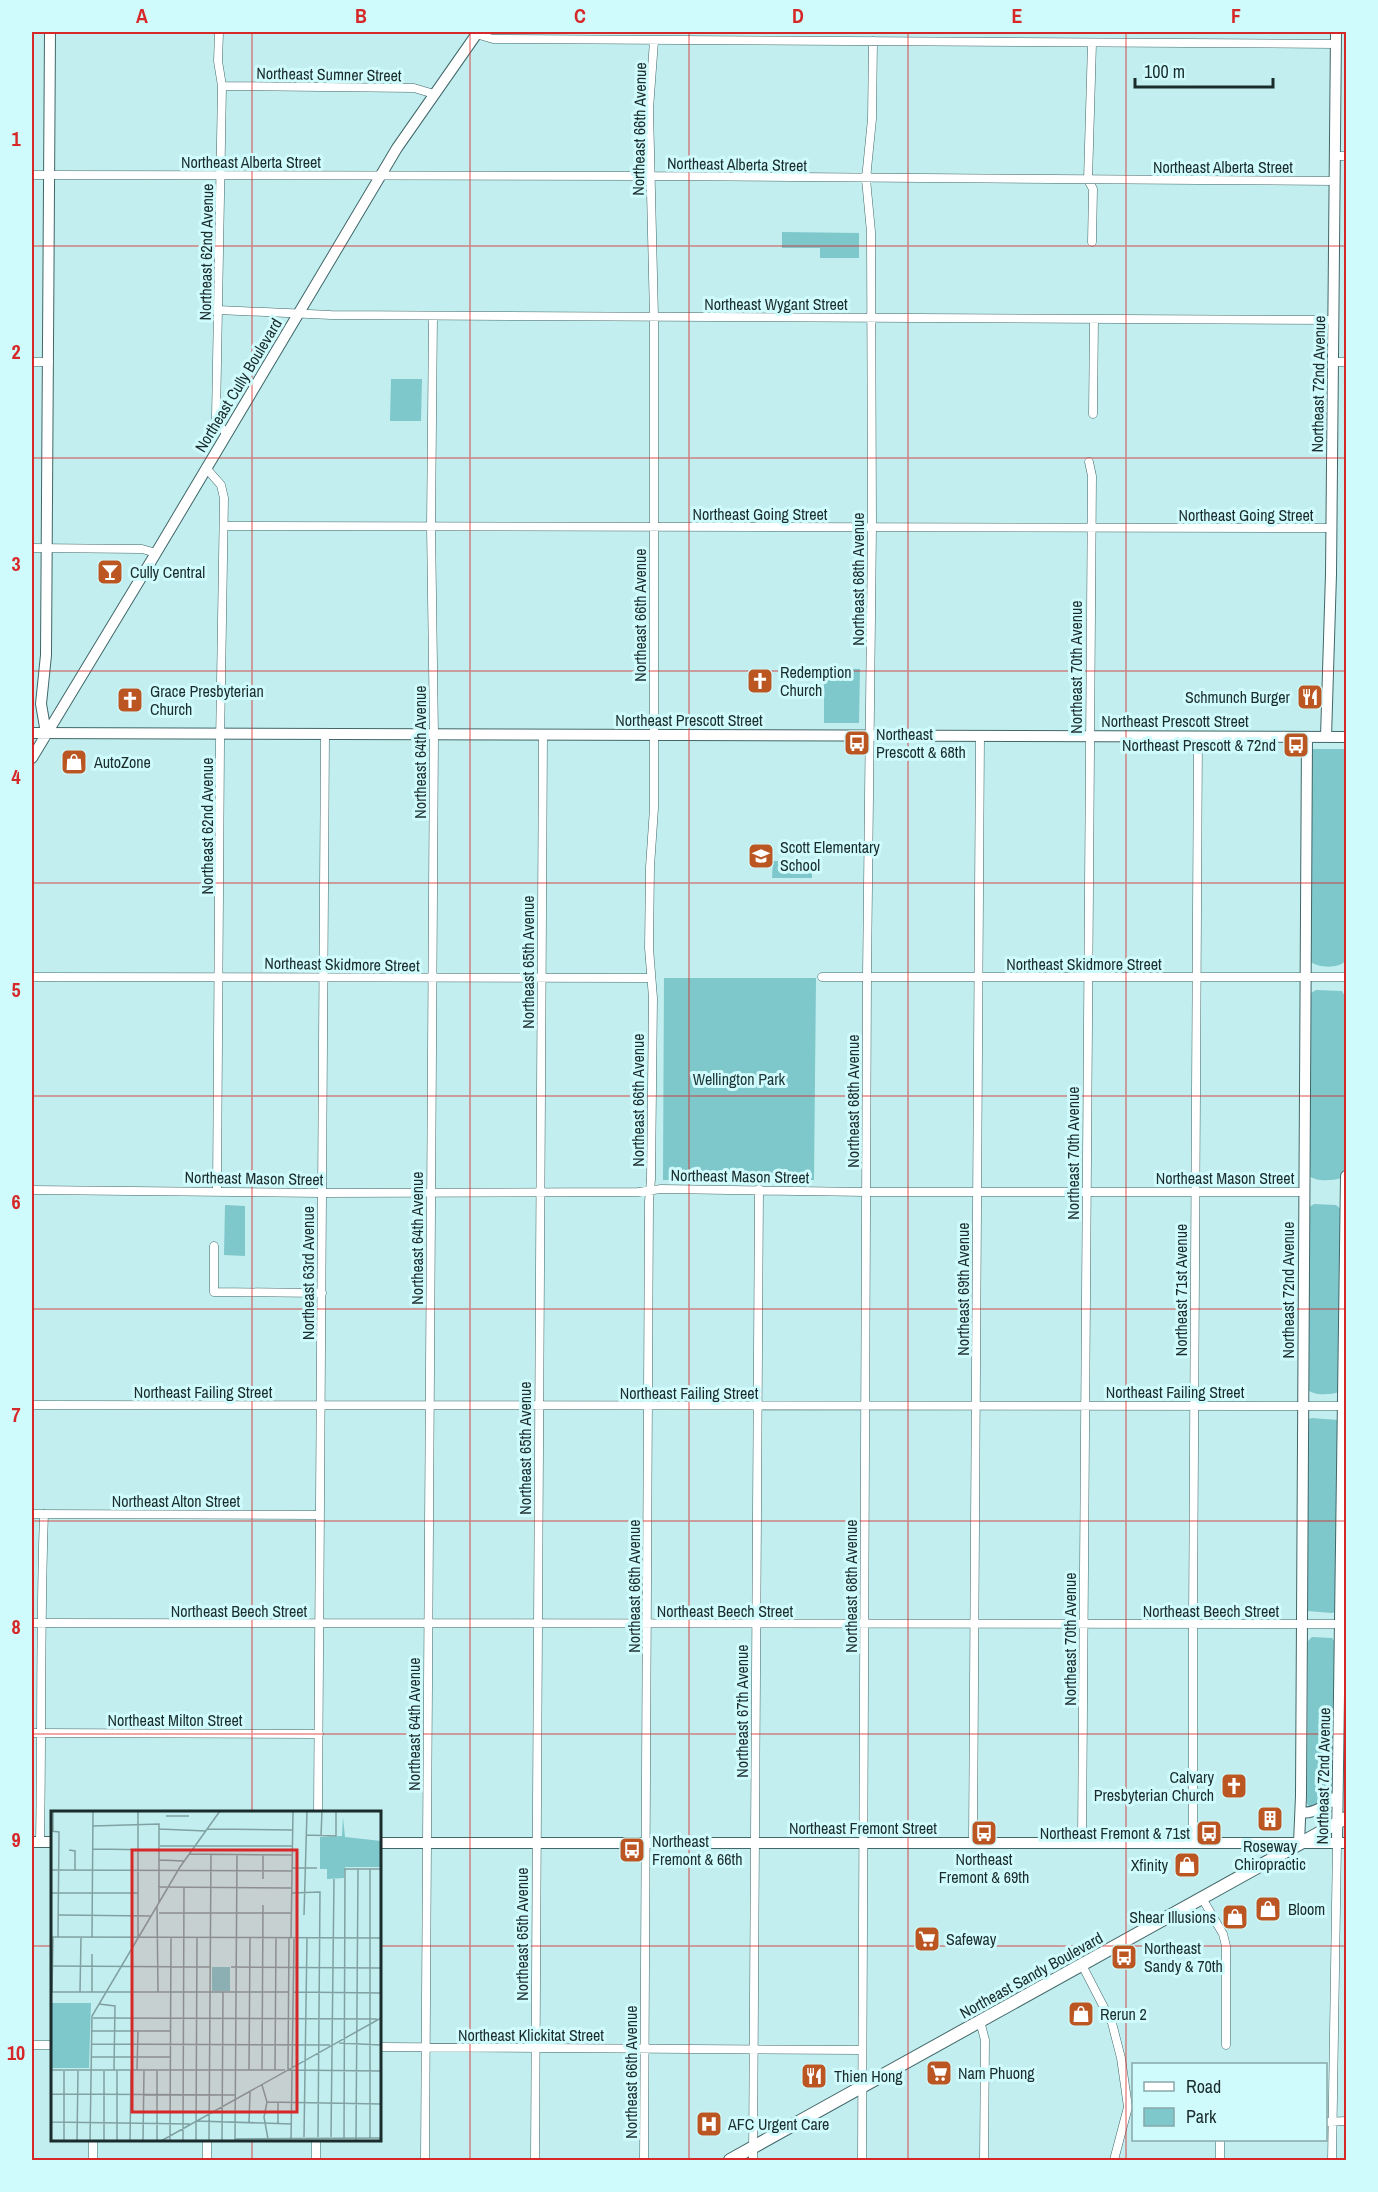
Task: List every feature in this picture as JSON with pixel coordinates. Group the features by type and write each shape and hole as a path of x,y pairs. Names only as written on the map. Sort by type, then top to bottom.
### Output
{"main road":[{"name":"Northeast Sandy Boulevard","path":"730,2160 753,2154 862,2087 1341,1820"}],"street":[{"path":"46,733 41,704 46,655 50,32"},
{"name":"Northeast 62nd Avenue","path":"219,32 218,61 222,86 216,418 227,434"},
{"name":"Northeast 72nd Avenue","path":"1326,737 1332,528 1335,181 1341,156 1336,32"},
{"path":"477,33 493,39 1336,44"},
{"name":"Northeast Cully Boulevard","path":"32,758 380,176 477,33"},
{"name":"Northeast 66th Avenue","path":"644,2160 650,867 654,818 654,317 649,109 654,41"},
{"name":"Northeast 68th Avenue","path":"862,2160 867,976 872,527 871,231 866,179 872,119 873,41"},
{"path":"1092,43 1088,180 1093,189 1092,242"},
{"name":"Northeast Sumner Street","path":"222,86 414,88 434,94"},
{"name":"Northeast Alberta Street","path":"32,175 650,176 1335,181"},
{"name":"Northeast Wygant Street","path":"218,310 433,316 1334,320"},
{"name":"Northeast 64th Avenue","path":"425,2160 434,735 431,526 433,316"},
{"path":"1093,414 1094,319"},
{"path":"32,362 48,362"},
{"path":"1333,362 1347,362"},
{"name":"Northeast 70th Avenue","path":"1082,1843 1092,476 1089,462"},
{"name":"Northeast 62nd Avenue","path":"206,468 224,490 217,1191"},
{"name":"Northeast Going Street","path":"224,526 1332,528"},
{"path":"32,548 142,549 156,553"},
{"name":"Northeast Prescott Street","path":"32,733 1347,737"},
{"name":"Northeast 63rd Avenue","path":"318,1811 325,735"},
{"name":"Northeast 65th Avenue","path":"535,2160 543,735"},
{"name":"Northeast 69th Avenue","path":"973,1843 980,736"},
{"name":"Northeast 71st Avenue","path":"1193,1843 1198,736"},
{"name":"Northeast 72nd Avenue","path":"1299,1843 1301,1812 1306,737"},
{"name":"Northeast Skidmore Street","path":"32,977 651,978"},
{"name":"Northeast Skidmore Street","path":"822,977 1347,977"},
{"name":"Northeast 72nd Avenue","path":"1332,2160 1329,2122 1342,1843 1337,1796 1343,1624 1347,1176"},
{"name":"Northeast Mason Street","path":"32,1190 322,1193 759,1189 866,1192 1304,1192"},
{"name":"Northeast 67th Avenue","path":"753,2154 759,1189"},
{"path":"214,1246 214,1292 322,1293"},
{"name":"Northeast Failing Street","path":"32,1405 1345,1406"},
{"name":"Northeast Alton Street","path":"32,1514 320,1515"},
{"path":"36,1842 41,1733 44,1514"},
{"name":"Northeast Beech Street","path":"32,1623 1343,1624"},
{"name":"Northeast Milton Street","path":"32,1733 319,1734"},
{"path":"1301,1812 1307,1813 1333,1801 1337,1796"},
{"name":"Northeast Fremont Street","path":"381,1843 1342,1843"},
{"path":"1202,1898 1223,1935 1226,1946 1226,2045"},
{"path":"1082,1965 1116,2036 1131,2107 1114,2160"},
{"path":"980,2022 985,2040 984,2160"},
{"path":"32,2045 51,2045"},
{"name":"Northeast Klickitat Street","path":"381,2048 862,2050"},
{"path":"1329,2122 1347,2121"},
{"path":"93,2141 93,2160"},
{"path":"207,2141 207,2160"},
{"path":"316,2141 316,2160"},
{"path":"1220,2141 1220,2160"}],"green space":[{"path":"782,232 859,233 859,258 820,258 820,248 782,248"},
{"path":"391,379 422,379 421,421 390,421"},
{"path":"824,668 860,669 859,723 824,723"},
{"path":"1311,749 1346,749 1346,960 1334,966 1311,962"},
{"path":"773,861 812,861 812,878 772,878"},
{"name":"Wellington Park","path":"664,978 816,978 814,1180 663,1180"},
{"path":"1316,990 1342,991 1346,998 1344,1173 1341,1178 1328,1180 1315,1179 1308,1175 1311,993"},
{"path":"1314,1204 1336,1205 1342,1210 1339,1392 1327,1394 1313,1393 1307,1389 1308,1208"},
{"path":"225,1205 245,1206 245,1256 224,1255"},
{"path":"1308,1419 1338,1420 1336,1612 1332,1613 1307,1611"},
{"path":"1312,1637 1332,1638 1335,1642 1333,1791 1323,1802 1309,1807 1307,1803 1308,1641"}],"place":[{"name":"Cully Central","path":"110,572"},
{"name":"Redemption Church","path":"760,681"},
{"name":"Schmunch Burger","path":"1310,697"},
{"name":"Grace Presbyterian Church","path":"130,700"},
{"name":"Northeast Prescott & 68th","path":"857,743"},
{"name":"Northeast Prescott & 72nd","path":"1296,745"},
{"name":"AutoZone","path":"74,762"},
{"name":"Scott Elementary School","path":"761,856"},
{"name":"Calvary Presbyterian Church","path":"1234,1786"},
{"name":"Roseway Chiropractic","path":"1270,1819"},
{"name":"Northeast Fremont & 69th","path":"984,1833"},
{"name":"Northeast Fremont & 71st","path":"1209,1833"},
{"name":"Northeast Fremont & 66th","path":"632,1850"},
{"name":"Xfinity","path":"1187,1865"},
{"name":"Bloom","path":"1268,1909"},
{"name":"Shear Illusions","path":"1235,1917"},
{"name":"Safeway","path":"927,1939"},
{"name":"Northeast Sandy & 70th","path":"1124,1957"},
{"name":"Rerun 2","path":"1081,2014"},
{"name":"Nam Phuong","path":"939,2073"},
{"name":"Thien Hong","path":"814,2076"},
{"name":"AFC Urgent Care","path":"709,2124"}]}
